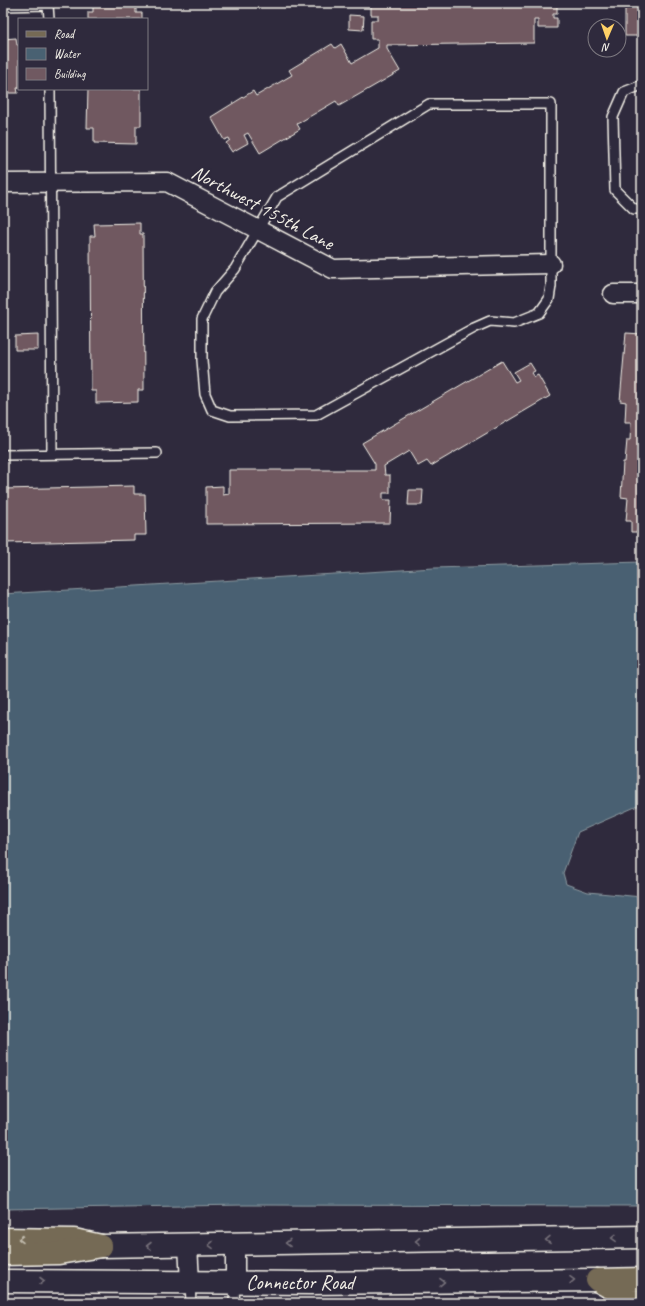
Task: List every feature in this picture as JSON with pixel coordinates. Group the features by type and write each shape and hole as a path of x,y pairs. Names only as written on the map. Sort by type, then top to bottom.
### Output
{"main road":[{"name":"Connector Road","path":"101,1246 642,1238"},
{"path":"3,1239 74,1240 101,1246"},
{"path":"3,1254 58,1254 101,1246"},
{"path":"597,1280 642,1279"},
{"name":"Connector Road","path":"3,1281 190,1292 235,1293 311,1283 597,1280"},
{"path":"597,1280 639,1303"}],"street":[{"name":"Northwest 155th Lane","path":"3,183 167,182 333,269 551,264"},
{"path":"613,294 642,294"},
{"path":"235,1244 235,1293"},
{"path":"188,1245 190,1292"}],"lane":[{"path":"3,6 48,5 49,18"},
{"path":"642,85 624,92 613,117 615,190 634,209 642,209"},
{"path":"50,90 52,454"},
{"path":"429,104 551,104 551,264 549,299 539,313 514,323 490,321 474,328 316,415 230,416 212,410 205,394 202,360 202,319 215,292 235,269 277,198 429,104"},
{"path":"3,455 157,453"}],"water":[{"path":"642,562 642,804 578,832 563,873 566,884 588,892 642,897 642,1206 244,1205 3,1209 3,594 434,568"}],"building":[{"path":"93,3 136,3 136,13 142,13 142,18 88,18 88,12 93,12"},
{"path":"371,3 557,3 557,14 553,14 553,18 557,18 557,28 538,28 538,20 534,20 534,43 387,45 387,49 400,71 339,106 336,101 297,124 300,129 260,153 248,133 244,135 248,143 232,152 226,143 230,140 229,138 224,140 211,117 253,91 256,96 292,75 289,70 332,44 335,48 341,44 352,63 378,48 378,39 371,39 371,20 378,20 378,15 371,15"},
{"path":"625,3 642,3 642,45 640,45 640,36 627,36 627,18 625,18"},
{"path":"349,15 364,16 363,30 349,29"},
{"path":"16,38 18,45 18,93 3,93 3,39"},
{"path":"88,90 141,90 141,126 136,126 136,144 94,143 94,128 87,128"},
{"path":"140,223 140,234 143,234 144,390 138,390 138,402 96,403 96,391 91,391 90,236 95,236 94,224"},
{"path":"626,333 642,334 642,532 631,532 631,521 626,521 628,498 621,497 623,462 625,462 627,440 630,440 631,422 625,422 626,402 620,401"},
{"path":"38,335 38,350 15,350 15,336"},
{"path":"502,361 515,382 519,380 514,372 530,363 535,371 531,373 534,377 538,375 550,396 431,466 427,461 418,466 409,451 384,466 385,475 390,475 390,493 383,493 383,500 391,500 390,523 206,524 206,487 223,486 223,495 229,494 229,470 375,470 375,464 362,443"},
{"path":"134,486 134,494 145,494 146,535 134,535 134,540 3,543 3,489"},
{"path":"409,490 423,490 422,505 408,505"},
{"path":"99,1299 100,1303 3,1303 3,1301"}]}
